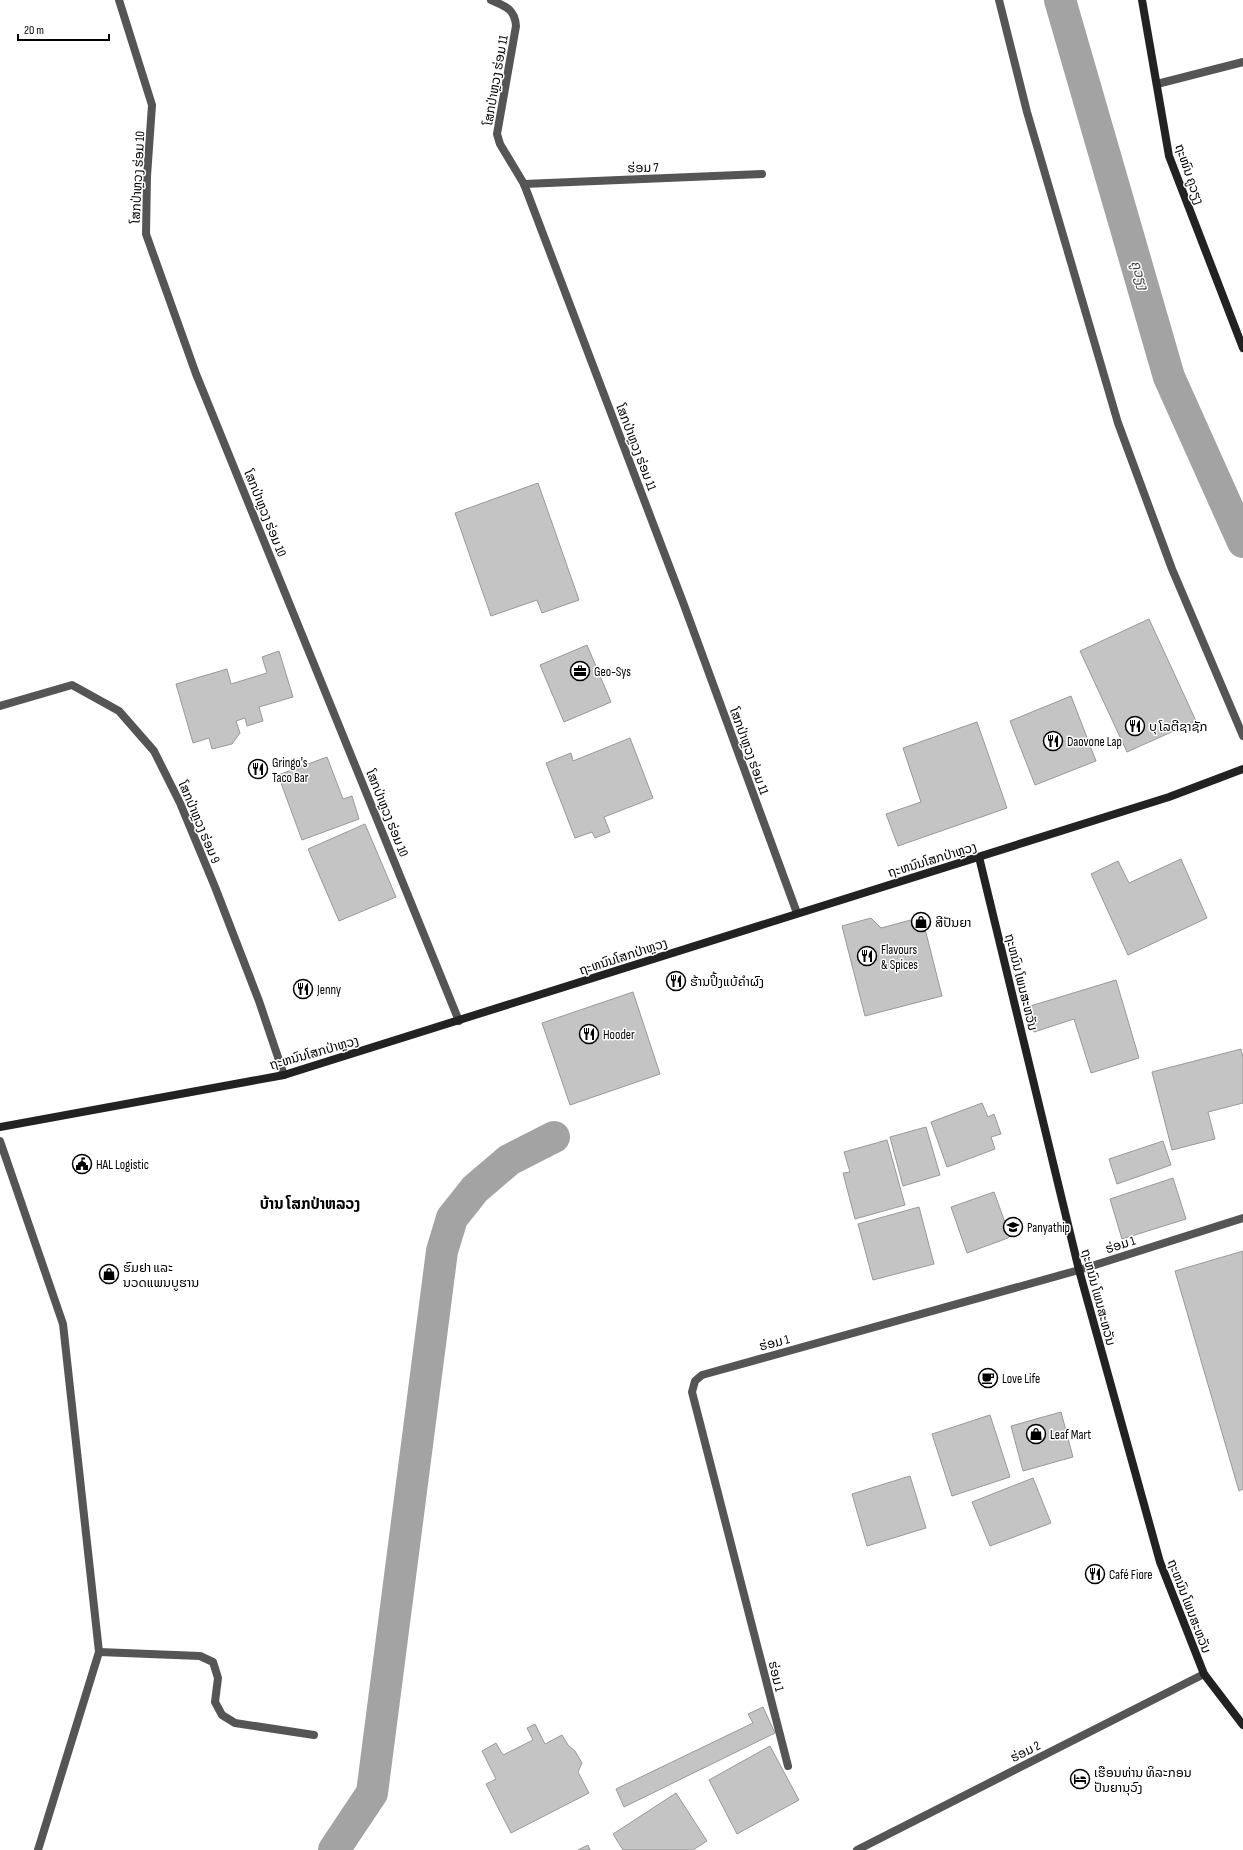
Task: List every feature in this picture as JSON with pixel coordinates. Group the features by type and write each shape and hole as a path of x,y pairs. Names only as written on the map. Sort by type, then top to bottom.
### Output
{"street":[{"name":"ໂສກປ່າຫຼວງ ຮ່ອມ 10","path":"119,0 152,105 147,176 146,234 196,374 459,1021"},
{"name":"ໂສກປ່າຫຼວງ ຮ່ອມ 11","path":"492,0 507,6 513,11 516,18 516,26 498,134 500,144 524,184 684,605 797,913"},
{"path":"999,0 1027,112 1118,423 1172,568 1243,736"},
{"name":"ຖະໜົນ ຄູວຽງ","path":"1142,0 1169,156 1243,348"},
{"path":"1156,84 1243,62"},
{"name":"ຮ່ອມ 7","path":"524,184 762,174"},
{"name":"ໂສກປ່າຫຼວງ ຮ່ອມ 9","path":"0,706 72,685 119,711 154,751 180,803 214,887 259,1001 284,1075"},
{"name":"ຖະຫນົນໂສກປ່າຫຼວງ","path":"0,1126 284,1075 979,857 1169,796 1243,769"},
{"name":"ຖະຫນົນ ໂພນສະຫວັນ","path":"979,857 1079,1270 1160,1562 1204,1674 1243,1724"},
{"path":"0,1141 63,1324 99,1652 38,1850"},
{"name":"ຮ່ອມ 1","path":"788,1766 692,1392 694,1381 702,1375 1079,1270 1243,1218"},
{"path":"99,1652 200,1656 213,1662 218,1678 215,1702 222,1715 234,1723 314,1735"},
{"name":"ຮ່ອມ 2","path":"857,1850 1204,1674"}],"building":[{"path":"538,483 579,600 542,613 537,600 491,616 455,513"},
{"path":"1149,619 1196,721 1127,752 1080,651"},
{"path":"587,645 611,702 564,722 540,665"},
{"path":"279,651 293,697 259,707 263,721 247,726 245,718 236,721 240,733 232,744 212,749 209,738 193,743 176,684 227,669 231,684 267,673 262,657"},
{"name":"Daovone Lap","path":"1071,696 1096,761 1035,785 1010,721"},
{"path":"977,722 1007,808 898,846 886,814 921,802 903,748"},
{"path":"630,738 653,798 604,817 610,832 595,838 592,832 575,838 546,763 571,753 573,761"},
{"path":"327,757 343,799 352,796 359,819 302,840 278,775"},
{"path":"365,824 396,897 339,921 308,849"},
{"path":"1181,859 1207,918 1128,955 1091,874 1118,861 1129,883"},
{"path":"922,917 942,996 865,1016 842,926 871,918 881,928"},
{"path":"1116,980 1139,1058 1091,1073 1074,1019 1034,1032 1027,1007"},
{"path":"633,992 660,1074 570,1105 542,1023"},
{"path":"1241,1049 1243,1057 1243,1103 1208,1112 1215,1139 1172,1150 1152,1072"},
{"path":"982,1103 988,1117 994,1114 1001,1134 991,1137 995,1149 947,1167 931,1122"},
{"path":"926,1127 940,1175 903,1186 890,1137"},
{"path":"887,1140 905,1205 855,1219 843,1173 850,1172 844,1152"},
{"path":"1163,1141 1171,1165 1117,1184 1109,1159"},
{"path":"1173,1178 1186,1219 1122,1239 1110,1199"},
{"path":"994,1192 1010,1236 967,1253 951,1207"},
{"path":"919,1207 934,1264 873,1280 858,1224"},
{"path":"1243,1251 1243,1489 1239,1491 1175,1271"},
{"path":"1061,1412 1073,1457 1023,1471 1011,1426"},
{"path":"990,1415 1010,1477 952,1496 932,1434"},
{"path":"910,1476 926,1528 867,1546 852,1494"},
{"path":"1033,1478 1051,1523 990,1546 972,1502"},
{"path":"763,1707 775,1733 624,1807 616,1789 753,1723 748,1714"},
{"path":"535,1724 545,1744 562,1735 568,1745 575,1751 582,1763 578,1772 589,1793 511,1833 486,1784 496,1779 482,1751 496,1743 503,1755 533,1740 527,1728"},
{"path":"770,1746 799,1800 737,1834 709,1780"},
{"path":"676,1793 707,1841 693,1850 623,1850 613,1834"},
{"path":"588,1845 590,1850 578,1850"}],"waterway":[{"name":"ຄູວຽງ","path":"1060,0 1169,377 1243,542"},
{"path":"334,1850 372,1793 442,1251 452,1218 475,1189 509,1160 554,1137"}],"place":[{"name":"Geo-Sys","path":"580,671"},
{"name":"ບຸ ໂລຕີຊາຊັກ","path":"1135,726"},
{"name":"Daovone Lap","path":"1053,741"},
{"name":"Gringo's Taco Bar","path":"258,769"},
{"name":"ສີປັນຍາ","path":"921,922"},
{"name":"Flavours & Spices","path":"867,956"},
{"name":"ຮ້ານປິ້ງແບ້ຄຳຜົງ","path":"676,981"},
{"name":"Jenny","path":"303,989"},
{"name":"Hooder","path":"589,1034"},
{"name":"HAL Logistic","path":"82,1164"},
{"name":"Panyathip","path":"1013,1227"},
{"name":"ຮົມຢາ ແລະ ນວດແພນບູຮານ","path":"109,1274"},
{"name":"Love Life","path":"988,1378"},
{"name":"Leaf Mart","path":"1036,1434"},
{"name":"Café Fiore","path":"1095,1574"},
{"name":"ເຮືອນທ່ານ ທິລະກອນ ປັນຍານຸວົງ","path":"1080,1779"}],"district":[{"name":"ບ້ານ ໂສກປ່າຫລວງ","path":"310,1204"}]}
